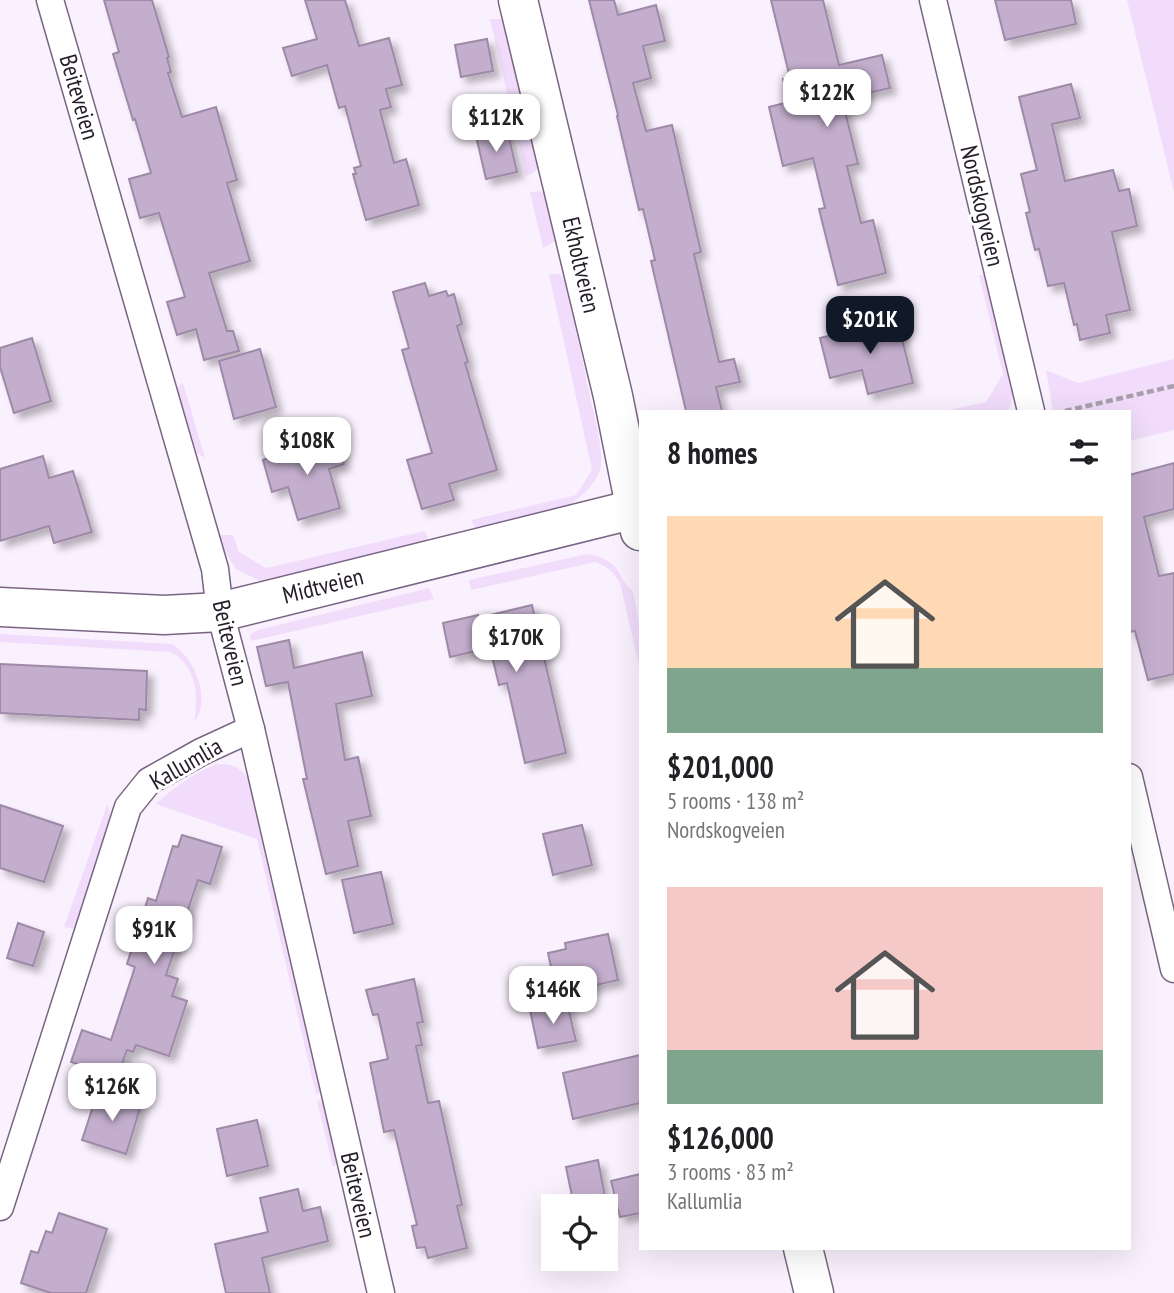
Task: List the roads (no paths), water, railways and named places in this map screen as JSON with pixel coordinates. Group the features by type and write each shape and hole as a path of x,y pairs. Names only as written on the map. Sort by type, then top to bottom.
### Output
{"street":[{"name":"Beiteveien","path":"50,0 215,569 220,612 251,729 380,1293"},
{"name":"Ekholtveien","path":"518,0 639,516"},
{"name":"Nordskogveien","path":"933,0 1031,410"},
{"name":"Midtveien","path":"0,607 164,615 220,612 639,516"},
{"name":"Kallumlia","path":"0,1207 128,807 149,781 201,752 251,729"},
{"path":"1131,786 1174,969"},
{"path":"803,1250 814,1293"}]}
